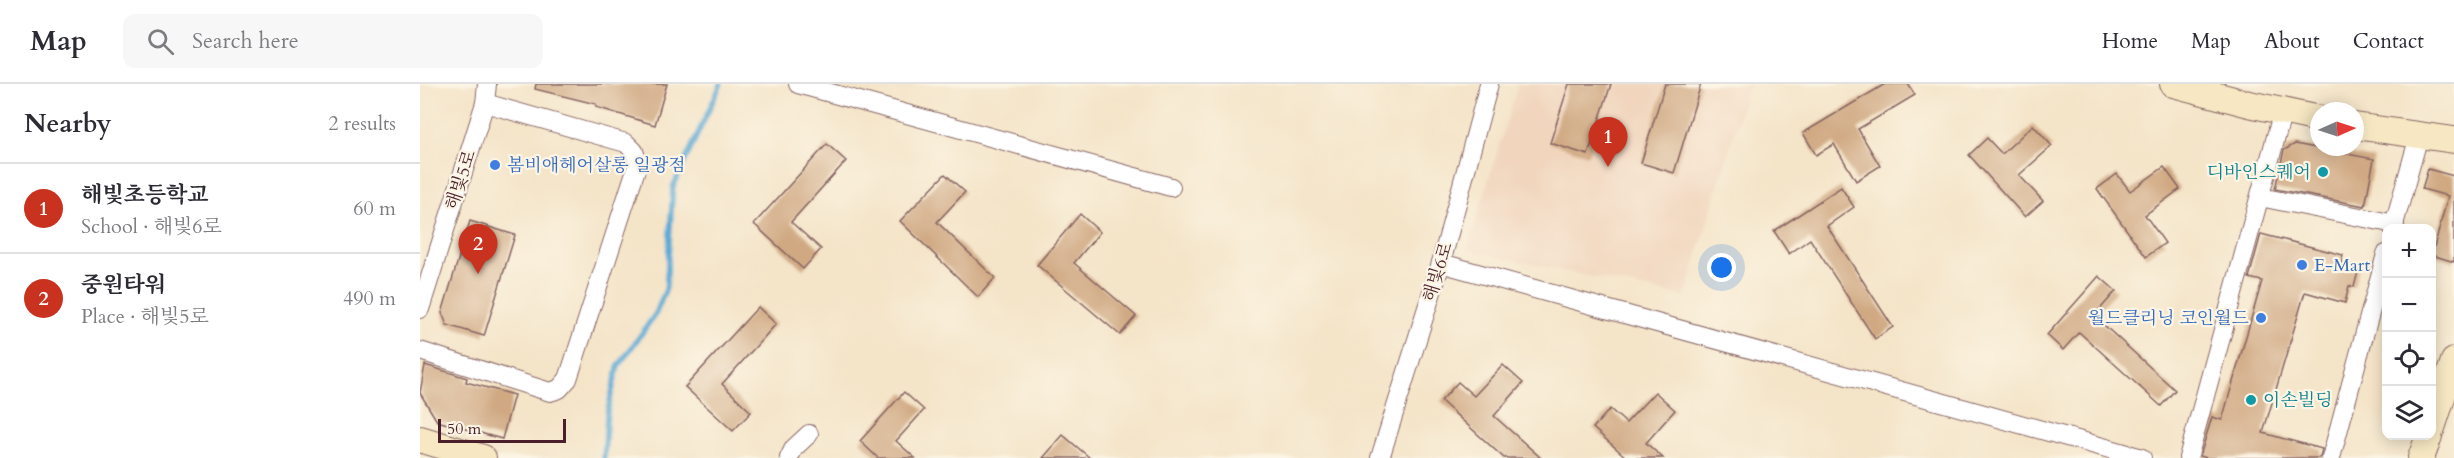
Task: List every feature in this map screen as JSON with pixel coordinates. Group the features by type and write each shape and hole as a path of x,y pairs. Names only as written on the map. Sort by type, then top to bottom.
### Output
{"street":[{"name":"해빛5로","path":"420,309 485,103 487,84"},
{"path":"798,84 1171,187"},
{"name":"해빛6로","path":"1380,458 1441,263 1489,84"},
{"path":"2173,84 2310,117"},
{"path":"420,351 550,392 559,389 568,379 638,163 634,151 626,143 485,103"},
{"path":"2188,458 2283,111"},
{"path":"2364,127 2454,140"},
{"path":"2395,224 2419,136"},
{"path":"2260,197 2385,224"},
{"path":"1441,263 2142,458"},
{"path":"2331,458 2382,269"},
{"path":"2436,416 2454,361"},
{"path":"789,458 794,448 809,434"},
{"path":"420,439 483,458"},
{"path":"2421,458 2427,440"}],"shaded area":[{"path":"1518,84 1749,84 1685,297 1467,250"}],"building":[{"path":"536,84 667,84 655,125 596,107 596,104 535,89"},
{"path":"1569,84 1611,84 1588,155 1550,143"},
{"path":"1665,84 1701,84 1674,173 1641,163"},
{"path":"1885,84 1908,84 1915,95 1858,129 1880,166 1856,181 1834,144 1816,155 1803,133"},
{"path":"2033,125 2052,146 2019,175 2043,201 2025,217 1969,155 1987,138 2002,154"},
{"path":"827,144 846,161 791,222 821,249 803,269 754,224"},
{"name":"디바인스퀘어","path":"2295,144 2310,147 2310,156 2358,156 2374,159 2365,206 2275,189 2284,150"},
{"path":"2164,167 2180,189 2145,215 2165,243 2146,257 2097,189 2117,174 2130,191"},
{"path":"2428,169 2454,176 2454,262 2436,256 2436,240 2448,196 2422,189"},
{"path":"945,174 965,192 937,222 995,278 978,297 900,221"},
{"path":"1841,187 1854,207 1827,226 1893,327 1875,339 1810,239 1789,254 1774,231"},
{"path":"1080,214 1100,232 1074,263 1136,316 1120,335 1037,265"},
{"path":"470,221 515,235 484,336 447,325 442,313"},
{"path":"2261,234 2343,255 2341,264 2359,268 2354,287 2349,286 2345,303 2305,292 2263,433 2322,449 2320,458 2207,458 2200,456 2212,417 2222,420 2262,281 2249,278"},
{"path":"2099,276 2116,291 2094,316 2175,390 2161,406 2079,332 2063,350 2047,335"},
{"path":"758,307 776,324 722,384 751,412 733,431 685,387"},
{"path":"425,365 467,378 466,382 514,395 502,439 437,421 420,393"},
{"path":"1503,365 1523,383 1494,416 1541,458 1504,458 1441,401 1458,382 1474,396"},
{"path":"904,392 924,410 896,441 915,458 878,458 860,441"},
{"path":"1655,392 1675,410 1646,443 1663,458 1627,458 1593,428 1610,409 1626,423"},
{"path":"1063,435 1090,458 1043,458"}],"waterway":[{"path":"604,458 607,413 618,367 656,313 666,289 673,187 721,84"}],"place":[{"name":"봄비애헤어살롱 일광점","path":"495,165"},
{"name":"해빛초등학교","path":"1608,167"},
{"name":"디바인스퀘어","path":"2323,172"},
{"name":"E-Mart","path":"2302,265"},
{"name":"중원타워","path":"478,274"},
{"name":"월드클리닝 코인월드","path":"2261,318"},
{"name":"이손빌딩","path":"2251,400"}]}
